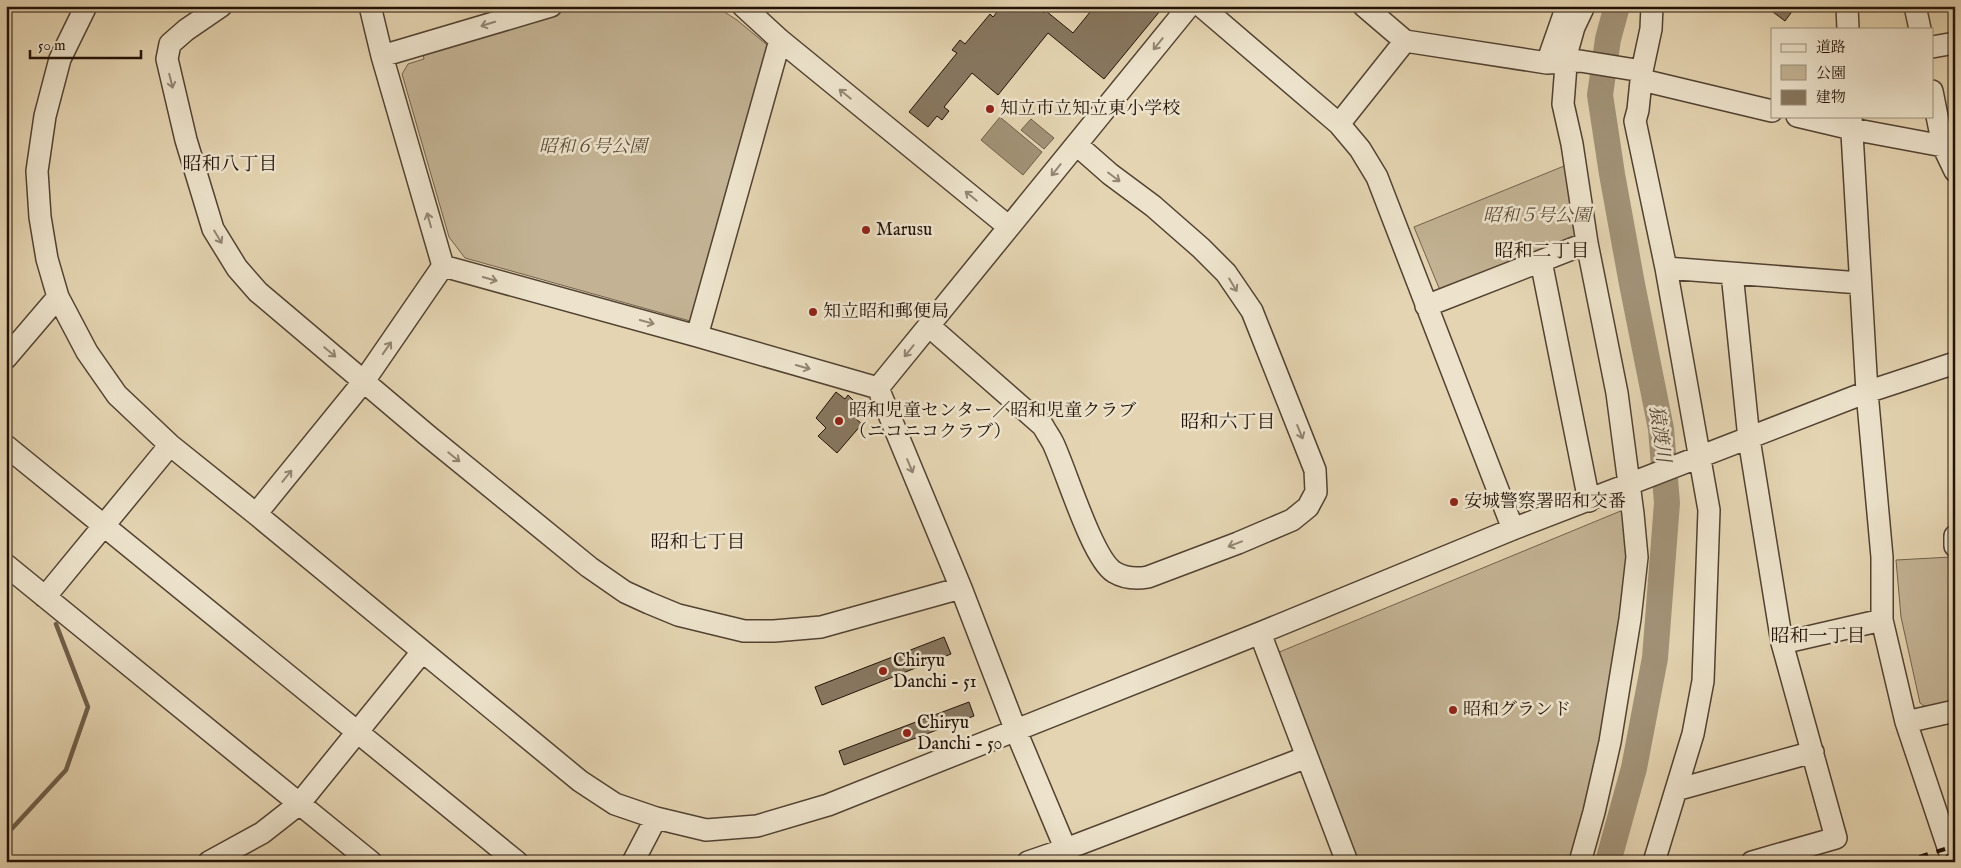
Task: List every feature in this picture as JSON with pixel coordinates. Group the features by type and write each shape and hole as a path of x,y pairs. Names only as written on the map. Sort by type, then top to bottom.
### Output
{"street":[{"path":"86,6 60,59 45,116 38,171 40,217 47,259 58,297 87,352 117,395 170,445 580,782 615,804 656,818 706,830 757,826 828,805 1260,633 1513,529 1867,392 1955,363"},
{"path":"221,6 186,30 170,44 167,59 186,140 213,229 245,280 589,568 625,592 678,615 744,631 820,627 961,588"},
{"path":"370,6 382,56 443,266"},
{"path":"382,56 516,11 551,6"},
{"path":"743,6 780,40 1009,227"},
{"path":"878,388 1188,6"},
{"path":"1201,6 1339,124 1360,149 1377,178 1513,529"},
{"path":"1364,6 1405,41 1564,62 1642,76 1771,111"},
{"path":"1567,6 1564,104 1587,243 1633,483 1637,557 1630,619 1610,742 1580,862"},
{"path":"1564,62 1574,27 1584,6"},
{"path":"1652,6 1651,29 1635,121 1666,268 1696,459 1709,510 1703,681 1693,734 1654,862"},
{"path":"1847,6 1848,28"},
{"path":"1915,6 1920,28"},
{"path":"697,336 780,40"},
{"path":"1339,124 1405,41"},
{"path":"1934,47 1955,43"},
{"path":"1934,95 1946,116 1943,146 1955,171"},
{"path":"1813,118 1852,123 1943,146"},
{"path":"1852,123 1867,392 1882,557 1882,620 1906,722 1953,862"},
{"path":"929,326 1043,426 1053,442 1090,533 1104,561 1114,572 1135,579 1148,577 1238,543 1292,520 1308,507 1316,492 1315,470 1252,311 1226,273 1202,248 1077,145"},
{"path":"1426,306 1587,243"},
{"path":"1541,261 1589,501"},
{"path":"256,514 364,380 443,266"},
{"path":"443,266 878,388"},
{"path":"1666,268 1860,283"},
{"path":"1732,273 1749,438 1782,643 1836,838 1752,862"},
{"path":"6,358 13,336 58,297"},
{"path":"878,388 961,588 1016,731 1068,855"},
{"path":"45,597 170,445"},
{"path":"6,446 517,862"},
{"path":"1955,536 1955,546"},
{"path":"6,565 371,862"},
{"path":"1782,643 1882,620"},
{"path":"1260,633 1347,862"},
{"path":"209,862 262,833 299,804 422,652"},
{"path":"1906,722 1955,711"},
{"path":"1676,790 1813,752"},
{"path":"1028,862 1068,855 1307,757"},
{"path":"632,862 656,818"}],"green space":[{"name":"昭和６号公園","path":"571,6 718,6 718,8 737,20 767,45 768,49 690,321 465,258 449,237 402,74 408,64 424,59 422,50"},
{"name":"昭和５号公園","path":"1569,164 1576,240 1443,291 1439,288 1414,227"},
{"name":"昭和グランド","path":"1623,510 1628,554 1599,766 1573,862 1348,862 1277,653"},
{"path":"1955,558 1955,701 1927,708 1920,703 1901,617 1896,560"}],"shaded area":[{"path":"1000,117 1042,152 1023,175 981,140"},
{"path":"1031,119 1054,138 1044,149 1021,130"}],"building":[{"path":"1002,6 1036,6 1044,13 1046,11 1073,33 1095,6 1153,6 1160,11 1104,79 1048,33 998,95 972,73 944,107 949,111 942,120 937,116 928,127 909,112 957,53 952,50 960,40 965,44 990,14 993,17"},
{"path":"1765,6 1796,6 1785,21"},
{"name":"昭和児童センター／昭和児童クラブ （ニコニコクラブ）","path":"836,392 845,399 848,395 857,404 854,408 858,412 854,417 862,424 837,453 818,436 826,428 816,418"},
{"name":"Chiryu Danchi - 51","path":"944,637 951,654 822,705 815,687"},
{"name":"Chiryu Danchi - 50","path":"969,702 974,716 844,765 839,751"}],"waterway":[{"name":"猿渡川","path":"1608,862 1634,768 1655,658 1667,503 1661,429 1632,284 1600,95 1608,39 1617,6"},
{"path":"6,835 66,770 88,707 56,624"}],"railway":[{"path":"1902,862 1955,846"},
{"path":"1929,862 1955,854"}],"place":[{"name":"知立市立知立東小学校","path":"990,109"},
{"name":"Marusu","path":"866,230"},
{"name":"知立昭和郵便局","path":"813,312"},
{"name":"昭和児童センター／昭和児童クラブ （ニコニコクラブ）","path":"839,421"},
{"name":"安城警察署昭和交番","path":"1454,502"},
{"name":"Chiryu Danchi - 51","path":"883,671"},
{"name":"昭和グランド","path":"1453,710"},
{"name":"Chiryu Danchi - 50","path":"907,733"}],"district":[{"name":"昭和八丁目","path":"230,165"},
{"name":"昭和二丁目","path":"1542,252"},
{"name":"昭和六丁目","path":"1228,423"},
{"name":"昭和七丁目","path":"698,543"},
{"name":"昭和一丁目","path":"1818,637"}]}
